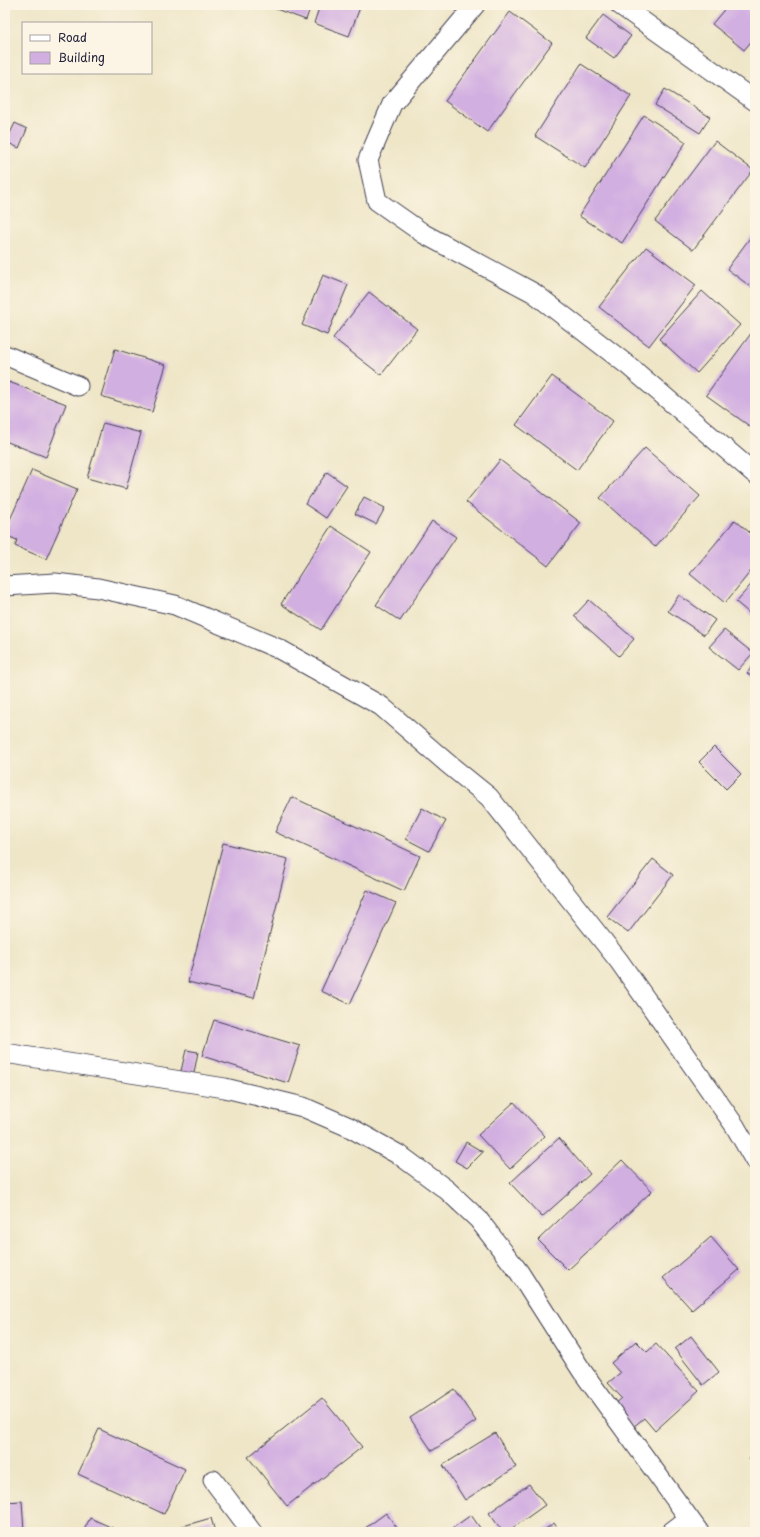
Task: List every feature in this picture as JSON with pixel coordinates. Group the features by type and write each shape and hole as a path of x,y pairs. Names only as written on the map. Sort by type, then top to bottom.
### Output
{"street":[{"path":"476,5 447,37 392,104 368,160 377,201 424,234 534,293 630,367 755,474"},
{"path":"620,5 755,101"},
{"path":"5,355 78,386"},
{"path":"5,586 55,583 98,588 176,605 279,649 381,706 446,763 488,797 619,961 735,1126 755,1161"},
{"path":"5,1053 225,1088 303,1107 349,1127 400,1156 447,1190 478,1219 519,1272 582,1371 694,1525 671,1532"},
{"path":"213,1480 252,1532"}],"building":[{"path":"265,5 311,5 306,20"},
{"path":"320,5 361,5 349,36 314,23"},
{"path":"728,5 755,5 755,37 744,50 712,24"},
{"path":"510,12 552,43 487,132 445,101"},
{"path":"603,15 631,36 614,58 586,38"},
{"path":"581,64 631,96 585,168 535,136"},
{"path":"665,89 710,117 700,133 655,105"},
{"path":"644,115 686,142 622,243 579,216"},
{"path":"15,123 27,129 19,148 6,142"},
{"path":"715,141 753,170 693,250 655,221"},
{"path":"755,231 755,290 727,269"},
{"path":"646,247 696,285 649,346 599,307"},
{"path":"323,275 348,285 327,335 302,325"},
{"path":"702,291 740,325 697,373 659,339"},
{"path":"369,292 417,329 381,375 333,338"},
{"path":"755,328 755,430 706,395"},
{"path":"115,349 166,365 152,412 101,396"},
{"path":"552,376 613,421 577,470 516,425"},
{"path":"9,382 66,404 46,457 5,441 5,391"},
{"path":"103,423 141,433 126,489 87,478"},
{"path":"645,448 700,496 655,547 600,498"},
{"path":"500,460 581,523 548,566 466,502"},
{"path":"32,470 77,489 46,559 15,546 17,540 5,535 5,531"},
{"path":"327,472 347,486 326,518 305,504"},
{"path":"364,497 385,508 376,524 355,514"},
{"path":"735,520 755,537 755,566 725,603 690,574"},
{"path":"432,521 456,537 400,621 376,605"},
{"path":"331,526 371,552 321,630 281,604"},
{"path":"755,580 755,618 736,602"},
{"path":"679,595 715,620 704,635 668,611"},
{"path":"589,600 634,639 619,656 574,616"},
{"path":"724,630 753,653 738,670 709,647"},
{"path":"755,663 755,679 747,673"},
{"path":"714,747 741,774 726,789 699,762"},
{"path":"292,797 420,856 404,891 275,832"},
{"path":"422,808 446,821 429,851 406,839"},
{"path":"223,843 288,859 254,998 188,982"},
{"path":"653,859 673,875 628,933 607,917"},
{"path":"367,890 396,903 350,1004 321,991"},
{"path":"214,1020 300,1046 288,1083 202,1056"},
{"path":"186,1050 198,1052 193,1078 180,1075"},
{"path":"514,1102 545,1136 510,1169 478,1135"},
{"path":"559,1138 590,1174 542,1217 510,1183"},
{"path":"466,1142 483,1152 467,1168 455,1161"},
{"path":"622,1160 652,1191 568,1270 538,1240"},
{"path":"711,1237 739,1270 692,1310 663,1278"},
{"path":"691,1336 719,1372 703,1385 675,1349"},
{"path":"636,1341 647,1352 656,1344 699,1391 655,1431 644,1418 632,1428 613,1406 622,1398 608,1383 620,1373 611,1363"},
{"path":"454,1389 476,1421 432,1451 410,1418"},
{"path":"322,1398 362,1447 287,1506 248,1457"},
{"path":"99,1429 185,1469 164,1514 78,1474"},
{"path":"495,1433 516,1467 465,1500 443,1465"},
{"path":"755,1454 755,1466 749,1459"},
{"path":"529,1484 545,1505 507,1532 503,1532 489,1513"},
{"path":"22,1501 24,1532 5,1532 5,1502"},
{"path":"386,1513 400,1532 360,1532"},
{"path":"471,1515 483,1532 447,1532"},
{"path":"90,1518 122,1532 83,1532"},
{"path":"211,1518 215,1532 162,1532"},
{"path":"554,1523 560,1532 541,1532"}]}
